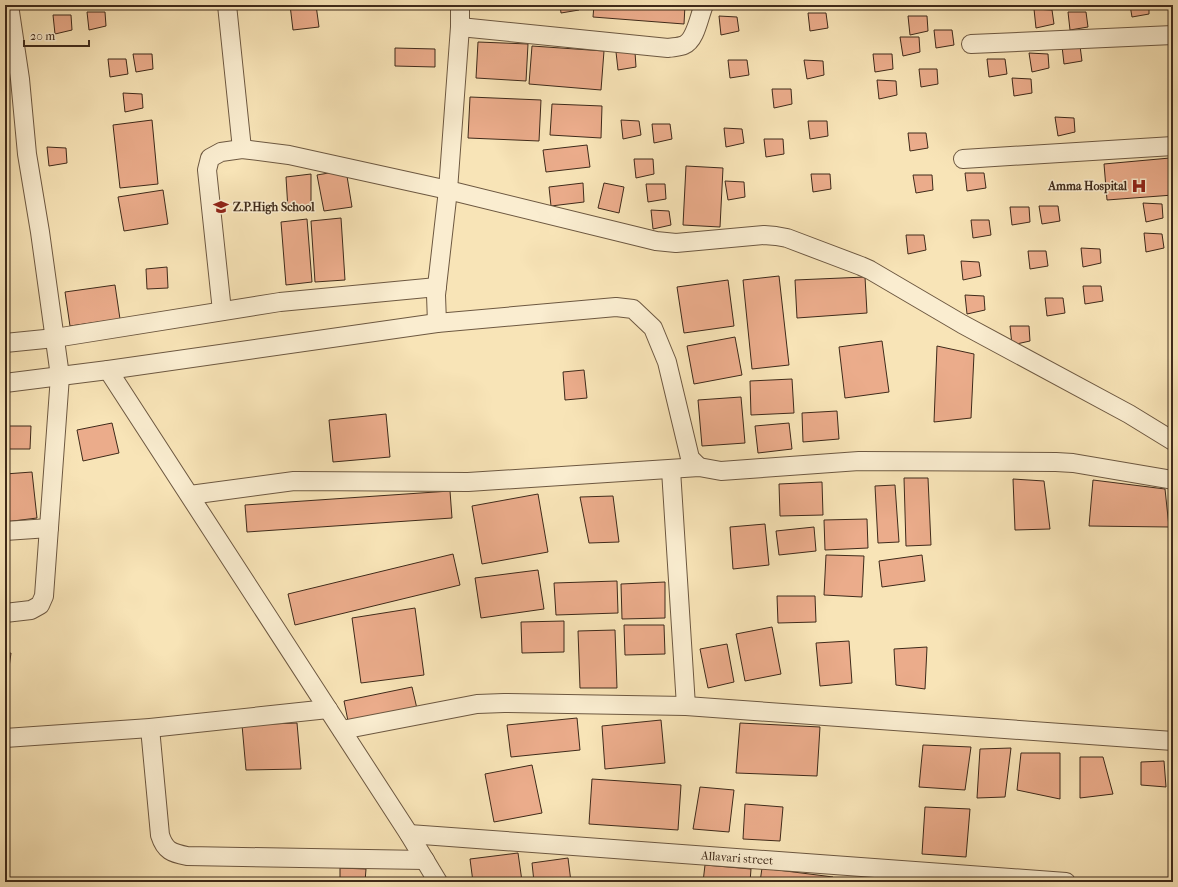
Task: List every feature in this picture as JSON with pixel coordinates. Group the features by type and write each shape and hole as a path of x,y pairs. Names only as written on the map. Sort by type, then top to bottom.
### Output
{"street":[{"path":"5,613 31,610 40,605 44,596 46,587 50,528 59,371 40,232 27,154 20,79 9,5"},
{"path":"227,5 242,149"},
{"path":"437,318 436,291 448,190 460,27 460,5"},
{"path":"460,27 668,48 685,45 694,35 704,5"},
{"path":"972,44 1173,35"},
{"path":"963,159 1173,146"},
{"path":"222,312 207,170 210,158 221,152 242,149 289,155 448,190 667,243 764,235 787,238 870,270 962,324 1129,414 1173,441"},
{"path":"5,343 55,341 280,302 436,291"},
{"path":"5,383 59,371 108,370 437,318 543,314 616,307 633,309 653,328 667,362 690,458 699,467"},
{"path":"108,370 342,730 438,882"},
{"path":"190,495 294,481 461,482 671,470 699,467 721,471 859,461 1073,463 1173,480"},
{"path":"671,470 686,706"},
{"path":"5,531 50,528"},
{"path":"342,730 477,704 504,703 686,706 1173,741"},
{"path":"5,738 150,728 328,709"},
{"path":"150,728 160,836 163,844 168,850 175,854 187,856 425,860"},
{"name":"Allavari street","path":"409,834 1066,882"}],"building":[{"path":"290,5 316,5 319,27 293,30"},
{"path":"560,5 578,5 579,10 561,13"},
{"path":"594,5 685,5 684,24 593,17"},
{"path":"1130,5 1149,5 1149,14 1132,17"},
{"path":"1034,9 1052,10 1054,24 1036,28"},
{"path":"87,12 105,12 106,26 89,30"},
{"path":"1068,12 1086,12 1088,27 1070,30"},
{"path":"808,13 826,13 828,28 810,31"},
{"path":"53,15 71,15 72,30 55,34"},
{"path":"719,16 737,17 739,31 721,35"},
{"path":"908,16 927,16 928,31 910,35"},
{"path":"934,30 952,30 954,45 936,48"},
{"path":"900,37 919,37 920,52 903,56"},
{"path":"478,42 528,44 526,81 476,78"},
{"path":"532,46 604,51 601,90 529,84"},
{"path":"1062,46 1080,46 1082,61 1064,64"},
{"path":"395,48 435,49 435,67 395,66"},
{"path":"616,52 635,52 636,67 618,70"},
{"path":"1029,53 1048,54 1049,68 1032,72"},
{"path":"133,54 152,54 153,69 136,72"},
{"path":"873,54 892,54 893,69 875,72"},
{"path":"108,59 126,59 128,74 110,77"},
{"path":"987,59 1005,59 1007,74 989,77"},
{"path":"728,60 747,60 749,75 730,78"},
{"path":"804,60 823,61 824,75 807,79"},
{"path":"919,69 937,69 938,84 921,87"},
{"path":"1012,78 1031,79 1032,93 1014,96"},
{"path":"877,80 896,81 897,95 879,99"},
{"path":"772,89 791,89 792,104 774,108"},
{"path":"123,93 142,94 143,108 125,112"},
{"path":"470,97 541,100 539,141 468,138"},
{"path":"552,104 602,106 601,138 550,135"},
{"path":"1055,117 1074,118 1075,132 1058,136"},
{"path":"152,120 158,184 120,188 113,125"},
{"path":"621,120 639,121 641,135 623,139"},
{"path":"808,121 827,121 828,136 810,139"},
{"path":"652,124 670,124 672,139 654,143"},
{"path":"724,128 742,129 744,143 726,147"},
{"path":"908,133 926,133 928,148 910,151"},
{"path":"764,139 783,139 784,154 766,157"},
{"path":"587,145 590,167 546,172 543,150"},
{"path":"47,147 66,148 67,163 49,166"},
{"name":"Amma Hospital","path":"1170,158 1173,195 1107,200 1104,164"},
{"path":"634,159 653,159 654,174 636,178"},
{"path":"686,166 723,168 720,227 683,225"},
{"path":"346,170 352,207 324,211 317,175"},
{"path":"965,173 984,173 986,188 967,191"},
{"path":"311,174 311,207 288,210 286,177"},
{"path":"811,174 830,174 831,189 813,192"},
{"path":"913,175 932,175 933,190 916,193"},
{"path":"725,181 744,182 745,197 728,200"},
{"path":"583,183 584,202 551,206 549,187"},
{"path":"604,183 624,187 619,213 598,208"},
{"path":"646,184 665,184 666,199 648,202"},
{"path":"163,190 168,224 124,231 118,197"},
{"path":"1143,203 1162,204 1163,218 1146,222"},
{"path":"1039,206 1058,206 1060,221 1042,224"},
{"path":"1010,207 1029,207 1030,222 1012,225"},
{"path":"651,210 669,211 671,225 653,229"},
{"path":"341,218 345,280 315,282 311,221"},
{"path":"307,219 312,282 286,285 281,222"},
{"path":"971,220 989,220 991,235 973,238"},
{"path":"1144,233 1162,234 1164,248 1146,252"},
{"path":"906,235 924,235 926,250 908,254"},
{"path":"1081,248 1100,249 1101,263 1083,267"},
{"path":"1028,251 1046,251 1048,266 1030,269"},
{"path":"961,261 979,262 981,276 963,280"},
{"path":"167,267 168,288 147,289 146,269"},
{"path":"779,276 789,365 752,369 743,280"},
{"path":"865,277 867,313 797,318 795,280"},
{"path":"728,280 734,326 684,333 677,287"},
{"path":"115,285 120,319 70,326 65,292"},
{"path":"1083,286 1101,286 1103,301 1085,304"},
{"path":"965,295 984,296 985,310 967,314"},
{"path":"1045,298 1063,298 1065,313 1047,316"},
{"path":"1010,326 1029,326 1030,341 1012,345"},
{"path":"735,337 742,375 694,384 687,346"},
{"path":"882,341 889,392 845,398 839,347"},
{"path":"937,346 974,354 971,418 934,422"},
{"path":"584,370 587,398 565,400 563,372"},
{"path":"792,379 794,413 751,415 750,381"},
{"path":"741,397 745,443 702,446 698,400"},
{"path":"837,411 839,439 803,442 802,413"},
{"path":"386,414 390,457 333,462 329,420"},
{"path":"112,423 119,453 83,461 77,430"},
{"path":"789,423 792,449 758,453 755,426"},
{"path":"7,426 31,426 30,449 7,449"},
{"path":"32,472 37,518 5,522 5,474"},
{"path":"904,478 928,478 931,545 906,546"},
{"path":"1013,479 1044,481 1050,529 1015,530"},
{"path":"1093,480 1165,489 1169,527 1089,526"},
{"path":"822,482 823,515 780,516 779,484"},
{"path":"895,485 899,542 878,543 875,486"},
{"path":"450,491 452,518 247,532 245,505"},
{"path":"538,494 548,552 482,564 472,506"},
{"path":"613,496 619,542 589,543 580,497"},
{"path":"867,519 868,548 825,550 824,520"},
{"path":"765,524 769,565 733,569 730,527"},
{"path":"814,527 816,551 779,555 776,531"},
{"path":"453,554 460,585 295,625 288,594"},
{"path":"826,555 864,556 862,597 824,595"},
{"path":"922,555 925,581 882,587 879,561"},
{"path":"538,570 544,609 481,618 475,578"},
{"path":"617,581 618,613 556,615 554,583"},
{"path":"665,582 665,618 622,619 621,584"},
{"path":"777,596 815,596 816,622 778,623"},
{"path":"415,608 424,675 361,683 352,618"},
{"path":"564,621 564,652 522,653 521,622"},
{"path":"624,625 664,625 665,654 625,655"},
{"path":"772,627 781,674 745,681 736,634"},
{"path":"615,630 617,688 580,688 578,631"},
{"path":"849,641 852,683 820,686 816,643"},
{"path":"727,644 734,682 708,688 700,649"},
{"path":"927,647 925,689 896,685 894,649"},
{"path":"11,653 5,697 5,654"},
{"path":"412,687 418,713 349,726 344,701"},
{"path":"577,718 580,750 511,757 507,725"},
{"path":"661,720 665,763 605,769 602,726"},
{"path":"297,723 301,769 246,770 242,725"},
{"path":"740,723 820,727 817,776 736,773"},
{"path":"923,745 971,747 965,790 919,787"},
{"path":"1011,748 1005,797 977,798 980,749"},
{"path":"1021,753 1060,753 1060,799 1017,790"},
{"path":"1080,757 1103,757 1113,794 1080,798"},
{"path":"1164,761 1166,787 1141,785 1141,762"},
{"path":"532,765 542,813 494,822 485,774"},
{"path":"592,779 681,785 678,830 589,824"},
{"path":"700,787 734,790 729,832 693,829"},
{"path":"745,804 783,807 780,841 743,839"},
{"path":"925,807 970,809 966,857 922,854"},
{"path":"518,853 522,881 473,882 470,859"},
{"path":"568,858 571,882 534,882 532,863"},
{"path":"705,865 751,869 750,882 703,882"},
{"path":"340,868 366,869 365,882 340,882"},
{"path":"762,868 833,877 833,882 760,882"},
{"path":"41,879 73,879 73,882 41,882"}],"place":[{"name":"Amma Hospital","path":"1139,186"},
{"name":"Z.P.High School","path":"221,207"}]}
